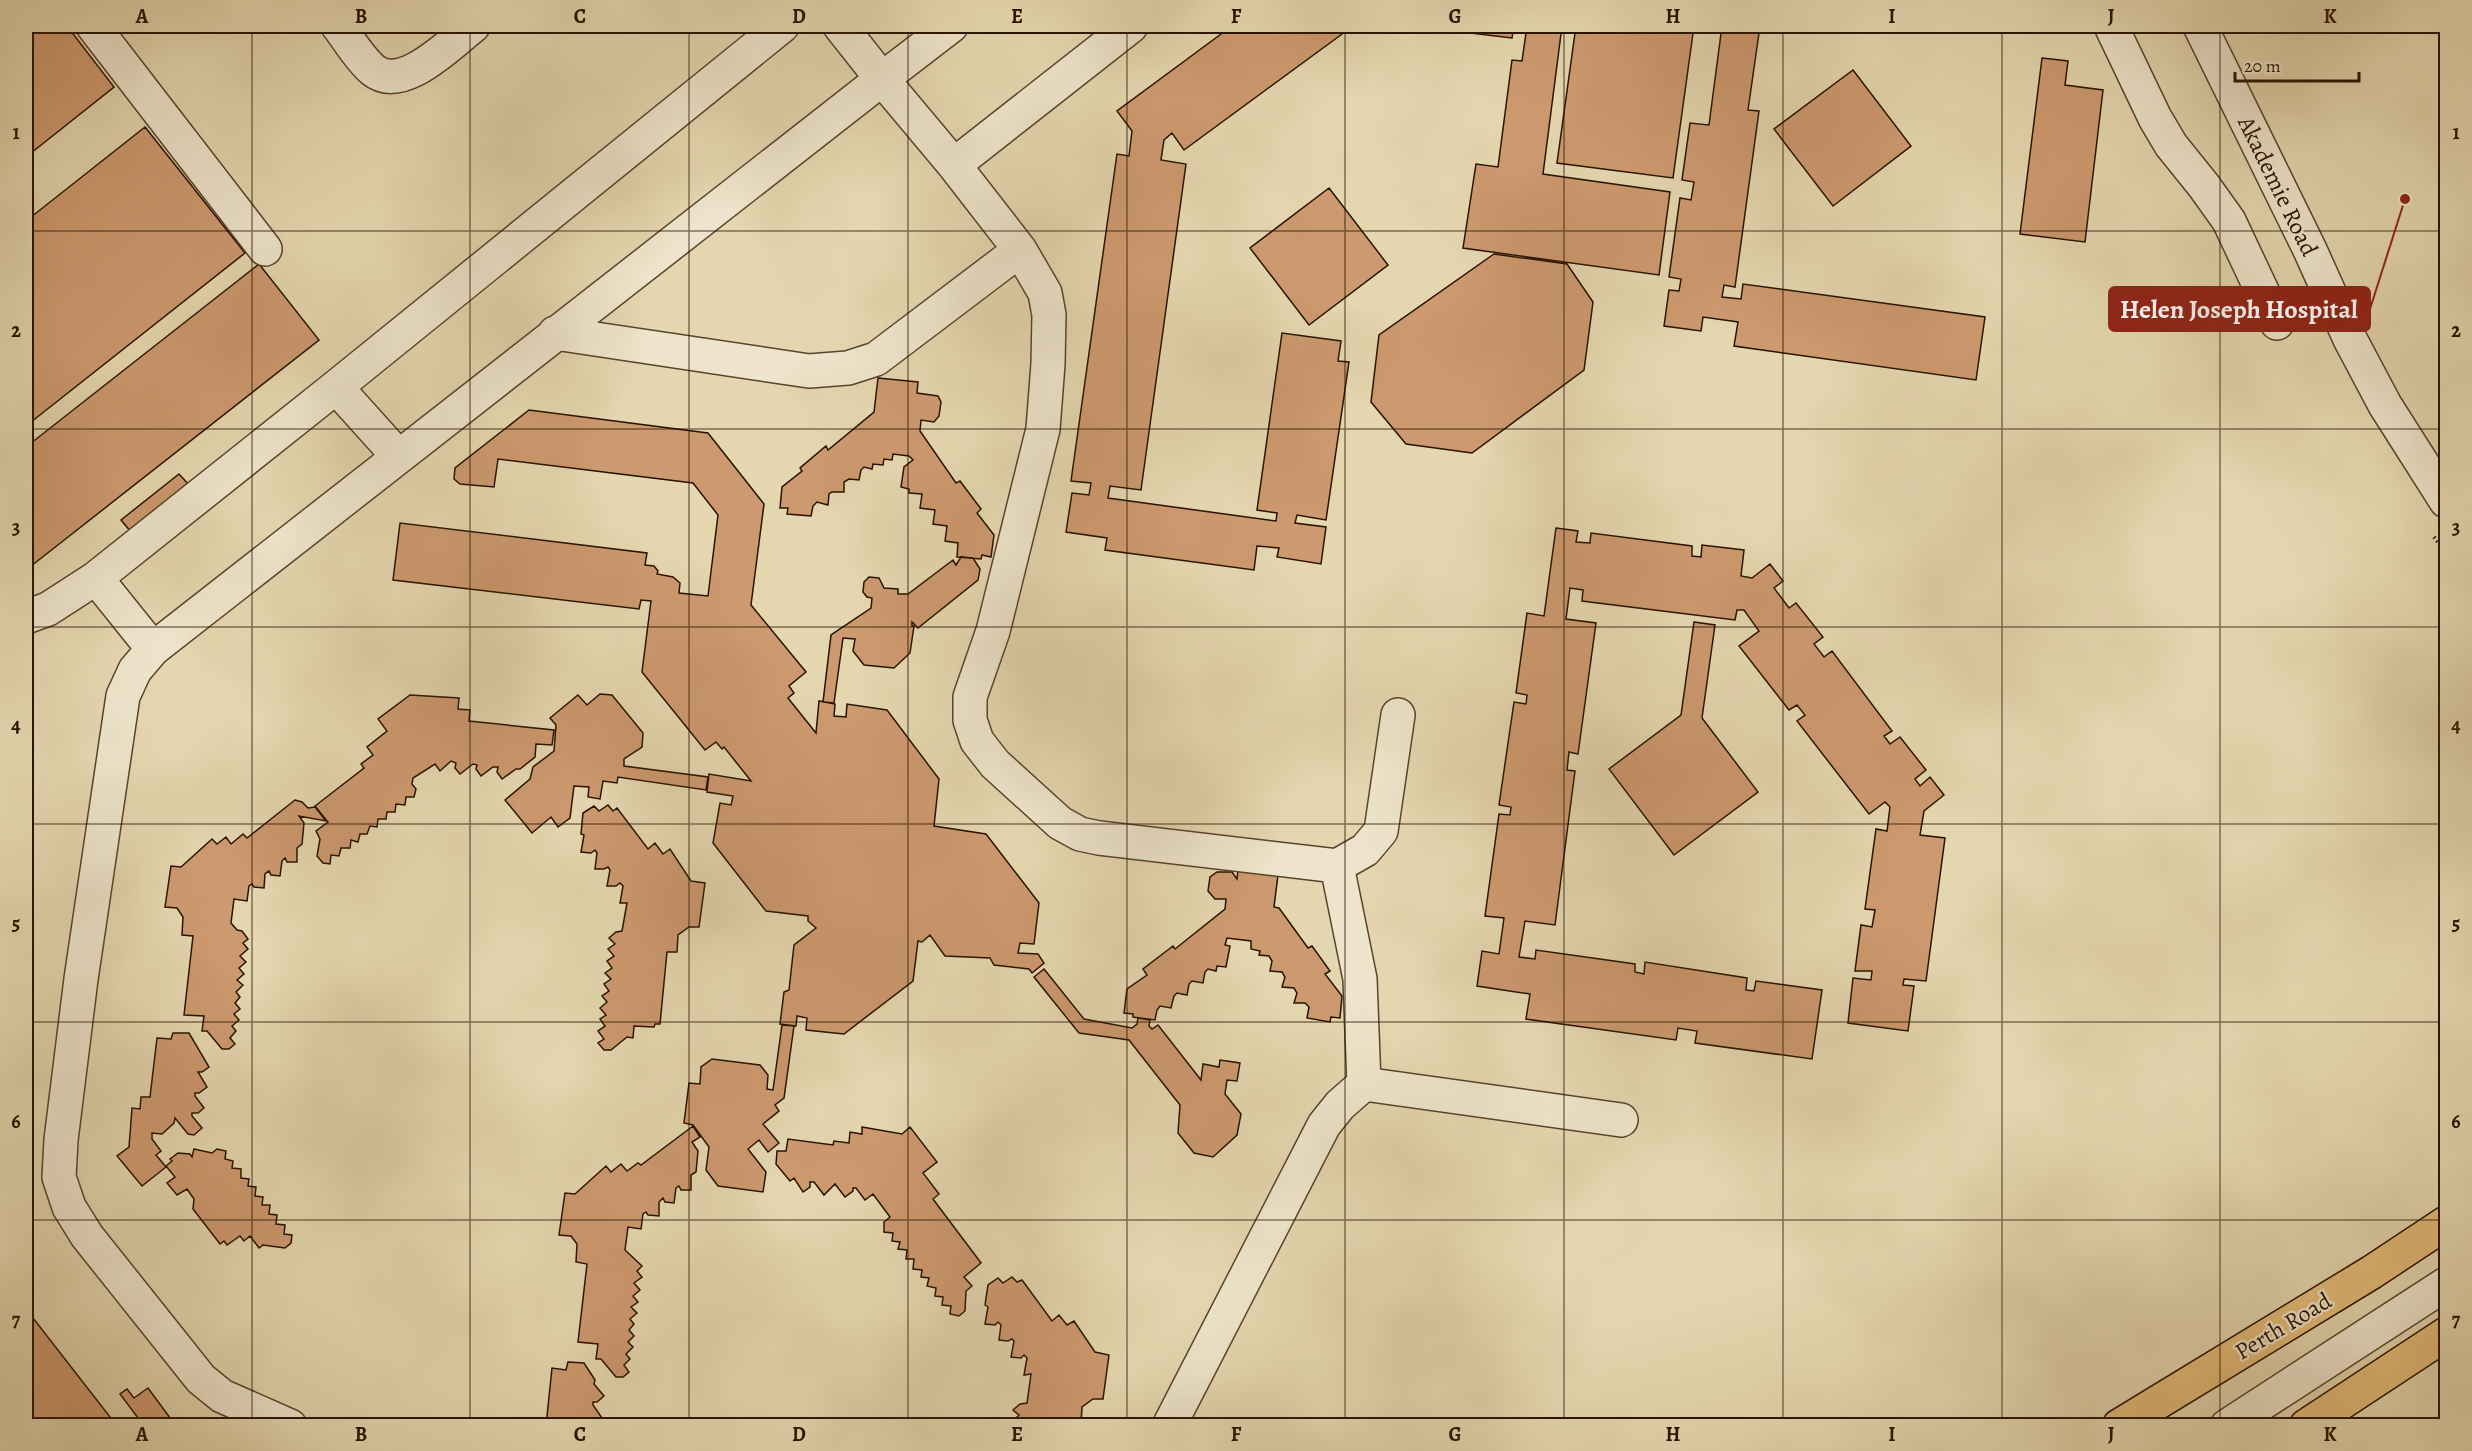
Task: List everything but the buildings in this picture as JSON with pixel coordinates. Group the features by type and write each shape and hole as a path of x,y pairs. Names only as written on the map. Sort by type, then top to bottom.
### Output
{"main road":[{"name":"Perth Road","path":"2119,1425 2372,1272 2446,1223"},
{"path":"2306,1425 2446,1334"}],"street":[{"path":"93,26 265,249"},
{"path":"338,26 374,71 400,76 414,71 473,26"},
{"path":"26,617 48,609 96,578 782,26"},
{"path":"840,26 1020,250 1045,293 1049,315 1043,429 993,631 970,698 970,720 977,741 995,764 1060,823 1080,834 1337,866 1365,850 1381,831 1398,715"},
{"path":"290,1425 222,1396 201,1379 87,1236 69,1206 59,1177 61,1140 81,979 123,696 135,670 153,649 951,26"},
{"path":"954,165 1131,26"},
{"path":"2111,26 2154,118 2171,145 2229,221 2277,323"},
{"name":"Akademie Road","path":"2200,26 2310,250 2350,339 2385,405 2446,501"},
{"path":"555,333 809,371 848,368 876,359 1020,250"},
{"path":"336,387 398,456"},
{"path":"96,578 153,649"},
{"path":"1337,866 1360,979 1364,1084"},
{"path":"1169,1425 1324,1125 1340,1105 1364,1084 1621,1120"},
{"path":"2228,1425 2446,1284"},
{"path":"222,1396 235,1425"}],"place":[{"name":"Helen Joseph Hospital","path":"2405,199"}]}
